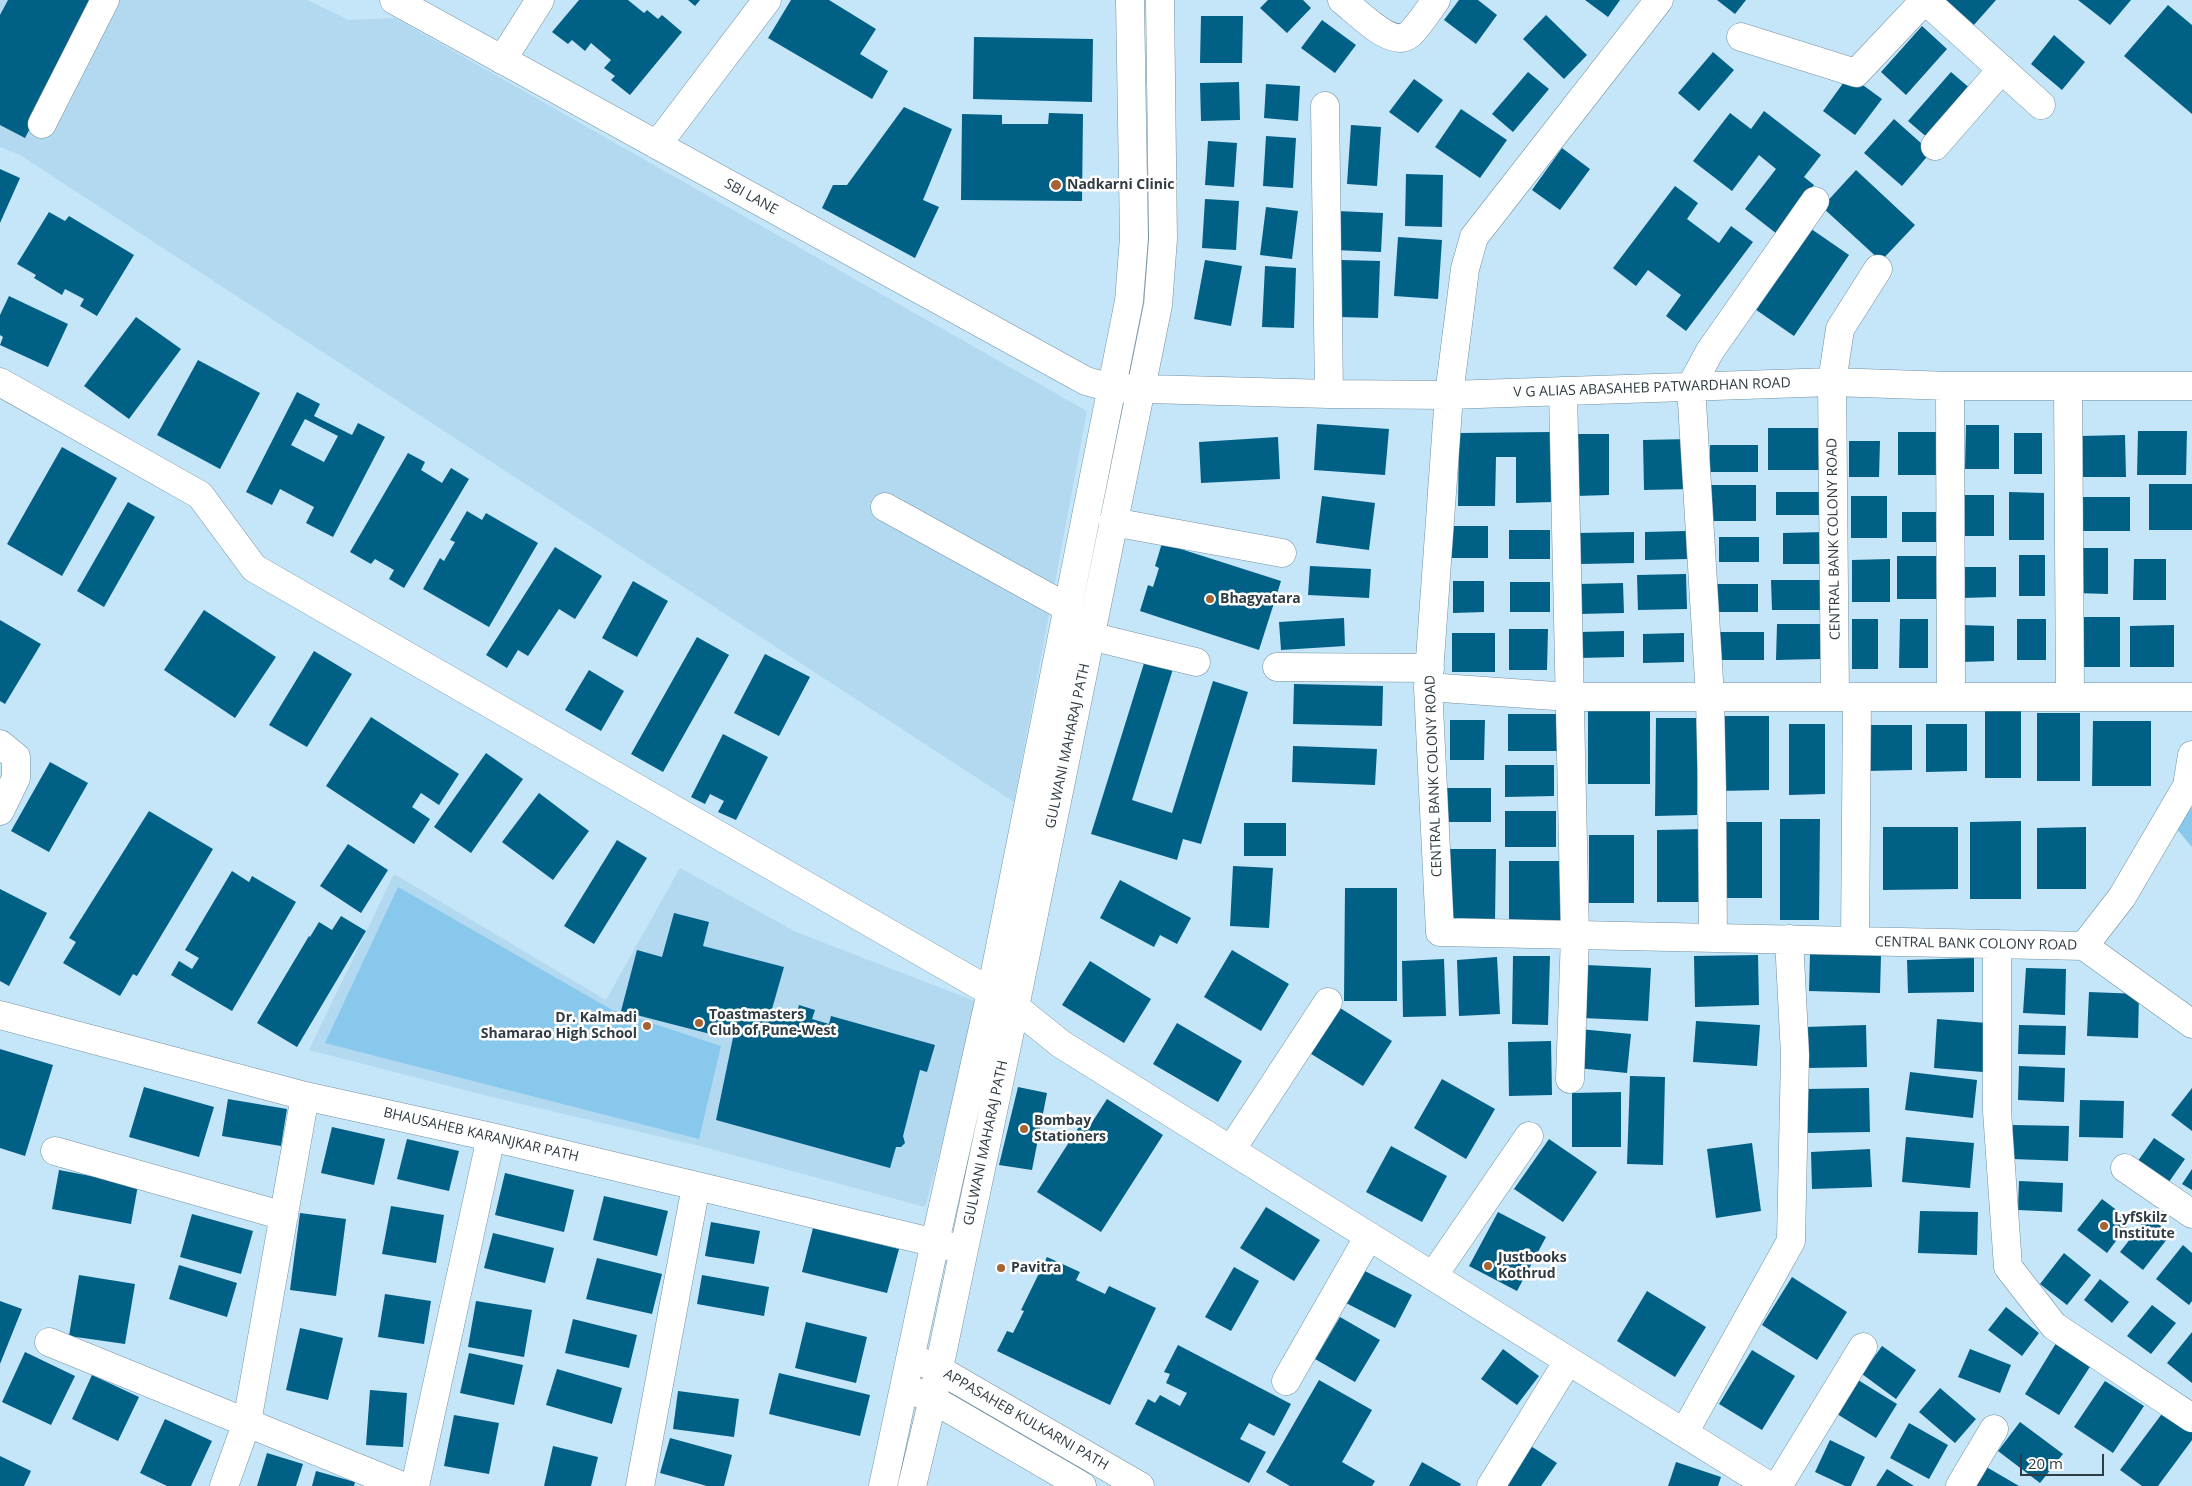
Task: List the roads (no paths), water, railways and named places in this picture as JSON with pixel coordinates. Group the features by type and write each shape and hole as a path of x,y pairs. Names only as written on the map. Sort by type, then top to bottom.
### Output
{"street":[{"path":"42,124 105,0"},
{"name":"SBI LANE","path":"394,0 1086,381 1111,388"},
{"path":"502,60 540,0"},
{"path":"657,145 767,0"},
{"name":"GULWANI MAHARAJ PATH","path":"883,1486 991,992 1129,301 1134,238 1130,0"},
{"name":"GULWANI MAHARAJ PATH","path":"912,1486 1015,1007 1158,306 1164,239 1160,0"},
{"path":"1342,0 1386,35 1399,39 1410,34 1436,0"},
{"name":"CENTRAL BANK COLONY ROAD","path":"1658,0 1474,237 1465,269 1449,395 1429,678 1440,932 2084,946 2122,897 2187,786 2192,755"},
{"path":"1741,37 1856,73 1925,0 2041,105"},
{"path":"1935,146 2002,69"},
{"path":"1325,106 1329,394"},
{"path":"1713,938 1710,697 1691,386 1710,351 1815,202"},
{"name":"CENTRAL BANK COLONY ROAD","path":"1855,941 1832,382 1840,329 1878,268"},
{"path":"0,382 200,495 254,568 991,992 1015,1007 1061,1044 1768,1485 1863,1347"},
{"name":"V G ALIAS ABASAHEB PATWARDHAN ROAD","path":"1111,388 1449,395 1832,382 1950,386 2192,386"},
{"path":"1950,386 1951,697"},
{"path":"2068,386 2070,697"},
{"path":"1563,391 1575,935 1570,1079"},
{"path":"885,507 1068,608"},
{"path":"1113,522 1282,553"},
{"path":"1090,636 1196,662"},
{"path":"1276,667 1429,678 1569,697 2192,697"},
{"path":"0,744 16,757 16,778 0,811"},
{"path":"1684,1433 1791,1241 1795,1056 1789,939"},
{"path":"1997,944 1997,1111 2008,1267 2054,1326 2192,1418"},
{"path":"2084,946 2192,1024"},
{"path":"1231,1150 1328,1002"},
{"name":"BHAUSAHEB KARANJKAR PATH","path":"0,1015 305,1096 491,1137 963,1249"},
{"path":"224,1486 247,1422 305,1096"},
{"path":"1433,1276 1529,1136"},
{"path":"415,1486 491,1137"},
{"path":"55,1151 284,1216"},
{"path":"2125,1168 2192,1214"},
{"path":"640,1486 696,1186"},
{"path":"1286,1381 1369,1236"},
{"path":"49,1342 402,1486"},
{"name":"APPASAHEB KULKARNI PATH","path":"911,1357 938,1369 1140,1486"},
{"path":"1491,1486 1568,1361"},
{"name":"APPASAHEB KULKARNI PATH","path":"905,1388 932,1399 1082,1486"},
{"path":"1960,1486 1994,1429"}],"place":[{"name":"Nadkarni Clinic","path":"1056,185"},
{"name":"Bhagyatara","path":"1210,599"},
{"name":"Toastmasters Club of Pune-West","path":"699,1023"},
{"name":"Dr. Kalmadi Shamarao High School","path":"647,1026"},
{"name":"Bombay Stationers","path":"1024,1129"},
{"name":"LyfSkilz Institute","path":"2104,1226"},
{"name":"Justbooks Kothrud","path":"1488,1266"},
{"name":"Pavitra","path":"1001,1268"}]}
